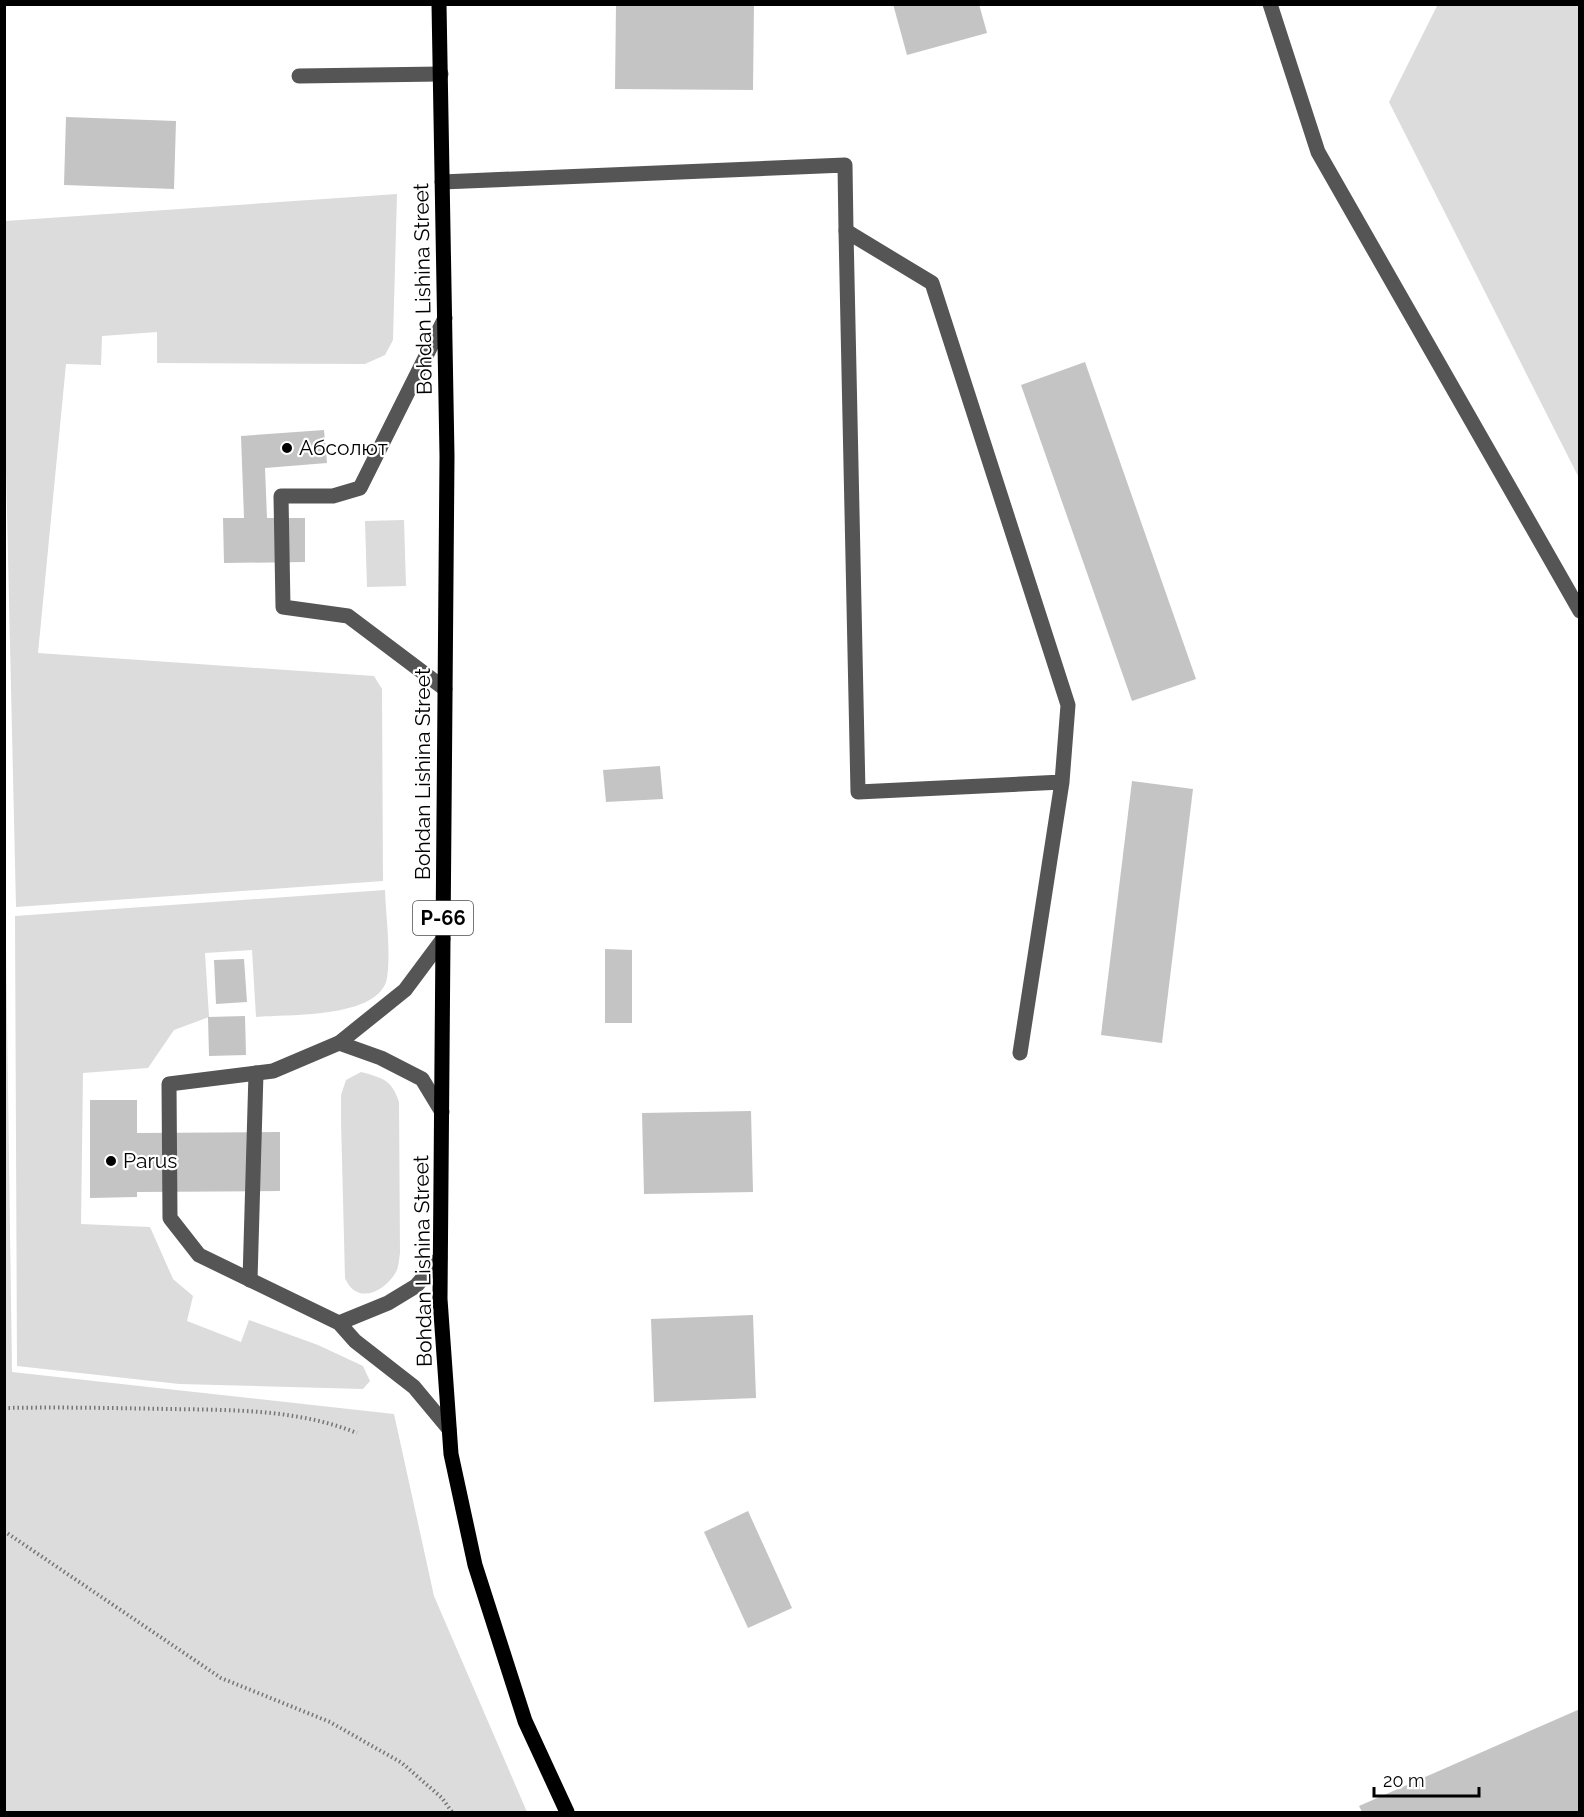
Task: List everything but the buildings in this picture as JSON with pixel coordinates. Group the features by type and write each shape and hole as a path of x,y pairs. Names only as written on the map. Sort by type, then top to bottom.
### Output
{"main road":[{"name":"Bohdan Lishina Street","path":"439,4 445,318 445,689 440,1299 449,1429 451,1454 475,1565 525,1721 567,1812"}],"lane":[{"path":"1270,4 1317,152 1580,611"},
{"path":"299,75 441,74"},
{"path":"442,182 845,165 858,792 1062,782"},
{"path":"846,231 932,283 1068,705 1062,782 1020,1053"},
{"path":"445,318 360,488 333,496 281,496 283,607 348,616 445,689"},
{"path":"443,939 405,990 339,1043 273,1071 170,1084 170,1218 199,1255 339,1323 355,1341 414,1387 449,1429"},
{"path":"339,1043 381,1058 422,1079 442,1112"},
{"path":"250,1280 256,1073"},
{"path":"339,1323 388,1303 416,1286 440,1258"}],"path":[{"path":"4,1408 204,1409 300,1414 331,1422 357,1433"},
{"path":"4,1531 221,1678 330,1722 402,1763 442,1798 452,1812"}],"shaded area":[{"path":"1438,4 1579,5 1579,478 1389,102"},
{"path":"397,194 393,340 385,355 365,364 157,363 157,332 102,336 101,365 66,364 38,653 374,676 382,689 383,881 16,907 5,425 5,221"},
{"path":"404,520 406,586 367,587 365,521"},
{"path":"5,875 12,1372 394,1414 434,1596 527,1812 5,1812"},
{"path":"385,890 387,978 381,991 368,1001 351,1008 330,1012 256,1017 252,950 205,953 209,1017 174,1030 148,1068 83,1073 81,1224 150,1227 173,1279 193,1296 187,1321 241,1342 249,1320 318,1345 363,1366 370,1381 363,1389 179,1384 17,1366 15,916"},
{"path":"361,1072 390,1084 399,1102 400,1253 398,1265 396,1272 385,1286 363,1294 350,1286 345,1278 341,1120 341,1095 346,1080"}],"place":[{"name":"Абсолют","path":"287,448"},
{"name":"Parus","path":"111,1161"}]}
